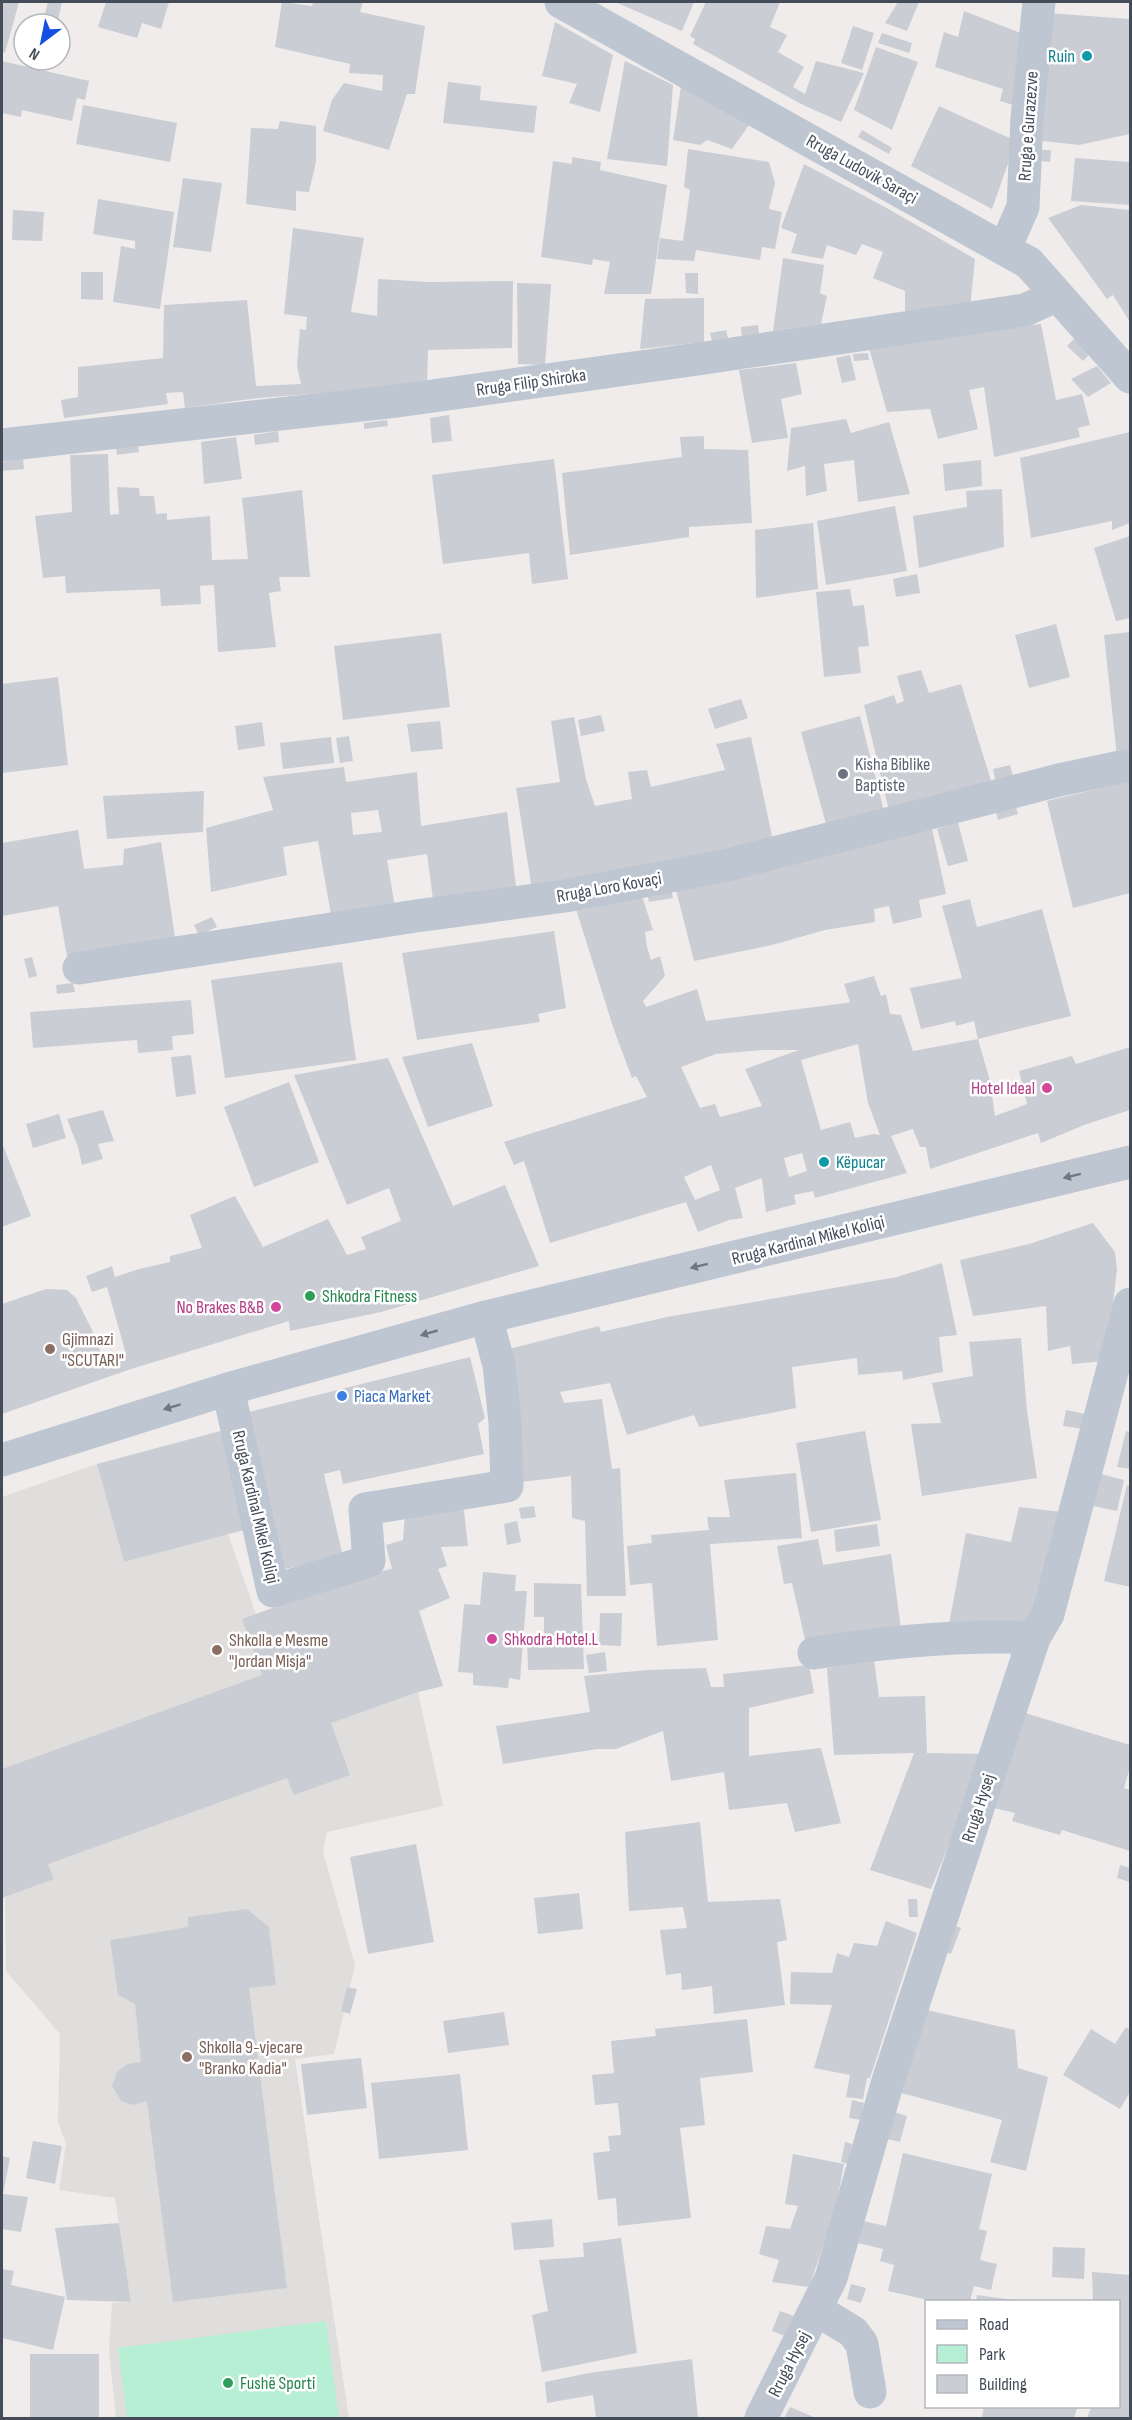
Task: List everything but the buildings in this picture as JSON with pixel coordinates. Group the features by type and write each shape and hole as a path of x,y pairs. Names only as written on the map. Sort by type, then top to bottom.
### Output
{"street":[{"name":"Rruga Ludovik Saraçi","path":"561,2 1029,262 1131,377"},
{"name":"Rruga e Gurazezve","path":"1005,248 1023,207 1027,118 1039,2"},
{"name":"Rruga Filip Shiroka","path":"2,445 397,401 705,358 1025,310 1057,295"},
{"name":"Rruga Loro Kovaçi","path":"79,968 416,916 565,896 723,866 1059,780 1131,765"},
{"name":"Rruga Kardinal Mikel Koliqi","path":"2,1460 228,1389 486,1317 1130,1164"},
{"name":"Rruga Hysej","path":"761,2418 831,2278 888,2081 1034,1638 1048,1614 1131,1304"},
{"name":"Rruga Kardinal Mikel Koliqi","path":"228,1389 273,1592 369,1561 365,1509 507,1486 499,1365 486,1317"},
{"path":"814,1653 929,1640 999,1636 1034,1638"},
{"name":"Rruga Hysej","path":"817,2310 853,2332 862,2344 870,2392"}],"shaded area":[{"name":"Shkolla 9-vjecare \"Branko Kadia\"","path":"97,1464 124,1562 228,1534 256,1614 356,1578 404,1565 443,1686 418,1692 443,1806 327,1832 323,1852 355,1965 334,2054 295,2059 349,2418 116,2418 109,2350 112,2303 131,2302 115,2198 59,2190 66,2144 58,2122 60,2034 6,1971 5,1897 2,1898 2,1497"}],"green space":[{"name":"Fushë Sporti","path":"326,2321 339,2418 127,2418 118,2348"}],"place":[{"name":"Ruin","path":"1087,56"},
{"name":"Kisha Biblike Baptiste","path":"843,774"},
{"name":"Hotel Ideal","path":"1047,1088"},
{"name":"Këpucar","path":"824,1162"},
{"name":"Shkodra Fitness","path":"310,1296"},
{"name":"No Brakes B&B","path":"276,1307"},
{"name":"Gjimnazi \"SCUTARI\"","path":"50,1349"},
{"name":"Piaca Market","path":"342,1396"},
{"name":"Shkodra Hotel.L","path":"492,1639"},
{"name":"Shkolla e Mesme \"Jordan Misja\"","path":"217,1650"},
{"name":"Shkolla 9-vjecare \"Branko Kadia\"","path":"187,2057"},
{"name":"Fushë Sporti","path":"228,2383"}]}
